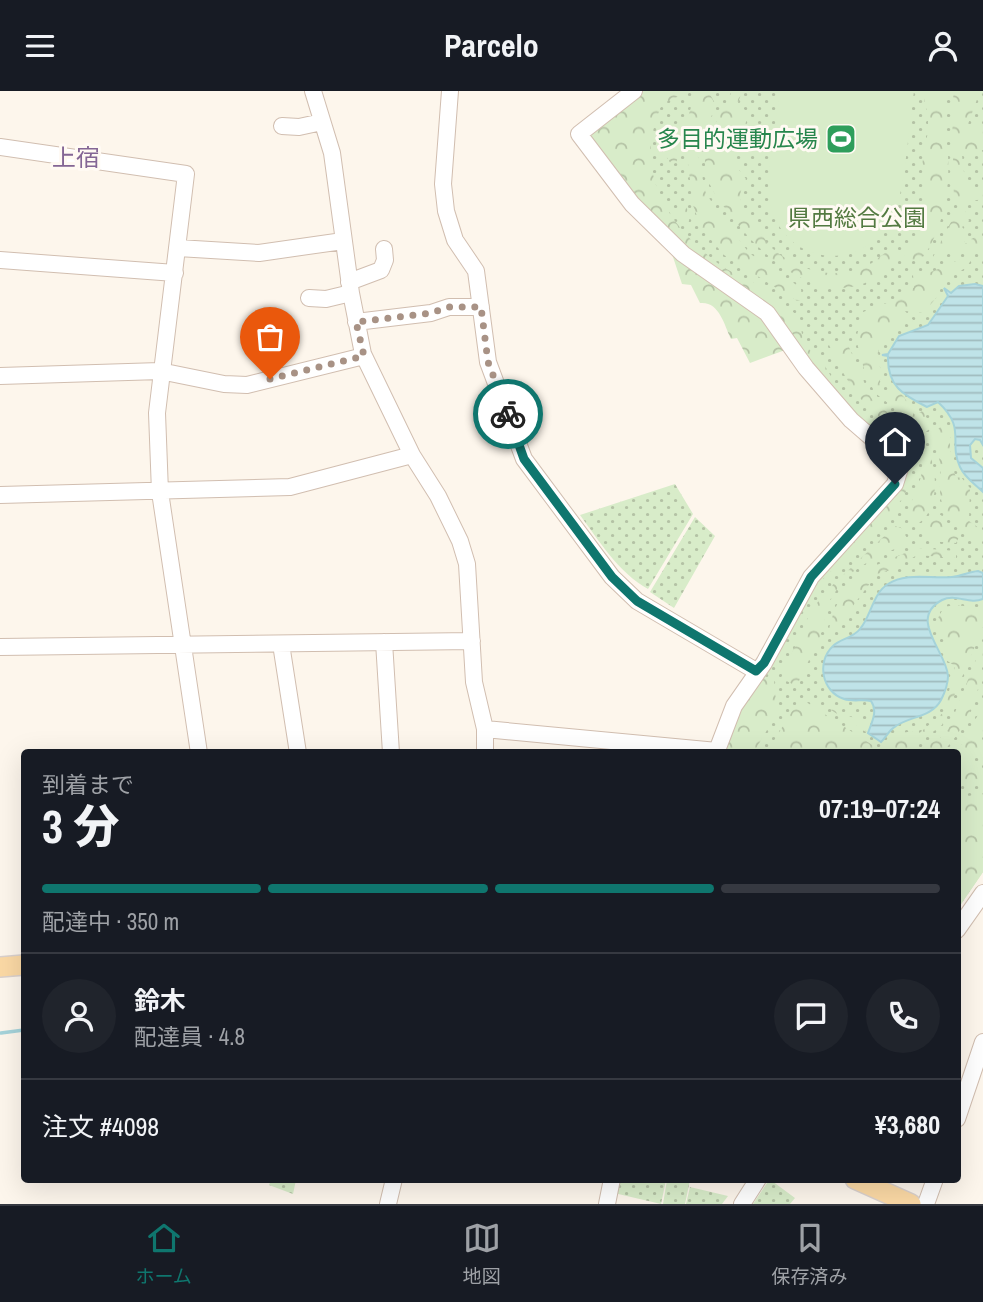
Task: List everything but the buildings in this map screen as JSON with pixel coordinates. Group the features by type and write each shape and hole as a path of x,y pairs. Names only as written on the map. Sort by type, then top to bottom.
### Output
{"main road":[{"path":"0,967 21,965"},
{"path":"864,1183 911,1204"}],"street":[{"path":"313,91 331,153 350,287 364,356 412,455 438,496 463,552 474,681 485,729 485,749"},
{"path":"450,91 443,184 446,211 455,240 476,271 488,362 524,459 612,577 637,601 756,671"},
{"path":"634,91 579,134 632,204 683,254 767,313 806,368 850,420 896,459 900,468 895,484 811,577 764,663 734,706 717,749"},
{"path":"282,127 299,127 322,122"},
{"path":"0,147 186,174 157,413 160,492 198,749"},
{"path":"264,235 266,252"},
{"path":"178,248 238,254 343,241"},
{"path":"309,298 326,299 381,270 385,260 384,249"},
{"path":"0,260 175,273"},
{"path":"356,322 431,313 449,307 481,307"},
{"path":"0,376 160,371 224,384 247,385 364,356"},
{"path":"0,495 290,487 412,455"},
{"path":"0,647 472,641"},
{"path":"384,642 391,749"},
{"path":"281,644 297,749"},
{"path":"485,729 686,749"},
{"path":"961,925 983,895"},
{"path":"961,1107 983,1042"},
{"path":"388,1204 393,1183"},
{"path":"607,1204 611,1183"},
{"path":"742,1204 755,1183"},
{"path":"926,1204 934,1183"}],"green space":[{"name":"県西総合公園","path":"638,91 983,91 983,872 961,904 961,749 726,749 808,588 906,469 649,214"},
{"path":"638,91 681,91 679,96 662,104 654,128 651,152 653,174 670,214 684,232 720,265 763,287 800,318 803,343 825,366 841,394 856,412 897,438 906,448 905,452 901,453 849,413 781,324 684,249 649,214 585,133"},
{"path":"696,91 708,91 716,105 697,152 706,194 749,253 801,288 802,301 797,301 724,255 701,228 693,205 684,130"},
{"path":"732,91 742,91 738,103 745,110 746,116 745,126 734,125 739,133 749,137 750,150 734,154 736,166 746,179 742,187 741,204 772,248 802,267 824,273 848,273 864,268 896,248 899,253 880,275 857,286 836,288 815,283 794,274 775,261 742,229 716,195 705,168 708,143"},
{"name":"多目的運動広場","path":"780,91 914,91 897,208 880,236 863,248 845,255 807,251 791,240 778,224 770,203 769,179"},
{"path":"926,91 947,91 945,116 948,182 944,208 931,245 924,256 909,262 904,260 906,247 917,241 918,219 926,198 922,165 928,131 928,113 924,103"},
{"path":"980,91 967,127 983,126 983,150 962,155 966,190 983,188 983,199 954,204 954,92"},
{"path":"672,141 676,142 679,154 676,163 671,164 666,156"},
{"path":"679,202 684,202 690,216 688,225 677,211"},
{"path":"965,211 969,221 962,227 967,232 964,243 973,244 971,239 978,236 979,243 983,239 983,250 954,251 930,263 956,212"},
{"path":"672,254 766,315 788,349 750,363 737,338 731,339 716,310 706,303 700,303 691,285 682,284"},
{"path":"969,258 971,260 967,267 937,285 937,297 923,313 905,311 913,320 910,325 898,321 879,350 882,376 879,382 882,390 901,394 915,415 924,410 930,429 925,432 875,393 865,373 856,339 863,312 892,301 911,286 914,288 913,275 928,273"},
{"path":"845,338 871,398 911,433 883,419 852,386 829,345"},
{"path":"945,423 950,428 950,458 956,478 961,477 970,488 969,521 982,530 980,539 959,526 943,506 939,457 929,437"},
{"path":"917,437 930,456 935,483 930,510 914,525 906,515 921,477 922,459 914,439"},
{"path":"909,462 911,477 905,494 892,512 813,590 808,588"},
{"path":"675,484 693,514 648,589 619,565 580,515"},
{"path":"935,513 941,515 959,537 956,543 928,541 924,537 924,529"},
{"path":"695,517 715,536 674,608 650,592"},
{"path":"895,526 901,528 910,543 877,556 845,577 830,600 820,637 798,683 796,686 781,678 805,623 822,595"},
{"path":"918,548 956,551 956,558 917,555 909,560 900,560 894,569 877,574 852,607 853,614 847,618 847,622 829,630 834,611 850,585 872,568"},
{"path":"964,606 968,611 983,606 983,627 942,725 917,744 904,749 891,749 882,743 891,743 898,734 912,731 916,736 944,712 955,666 946,660 944,644 947,639 941,635 938,618 944,607"},
{"path":"983,642 981,674 969,715 946,749 921,749 948,730"},
{"path":"764,676 774,680 777,713 756,749 725,749 739,708"},
{"path":"800,698 878,749 769,749"},
{"path":"983,706 983,731 979,734 983,741 983,757 977,752 973,764 976,768 983,768 983,784 961,785 961,749 959,749"},
{"path":"834,707 842,714 864,721 866,732 831,710"},
{"path":"983,794 983,872 961,904 961,800"},
{"path":"270,1183 295,1183 293,1194 269,1185"},
{"path":"616,1183 665,1183 661,1204 614,1193"},
{"path":"666,1183 689,1183 685,1204 663,1204"},
{"path":"767,1183 775,1183 795,1198 790,1204 753,1204"},
{"path":"690,1187 728,1196 722,1204 686,1204"}],"water":[{"path":"959,286 983,286 983,445 980,440 975,439 970,445 971,458 983,468 983,492 967,478 960,467 955,428 947,411 938,402 927,407 904,394 890,375 888,356 882,355 888,354 899,336 928,325 948,296 944,288 951,293"},
{"path":"978,571 983,573 983,599 973,601 947,598 932,608 928,617 931,636 948,676 941,700 927,713 894,727 881,742 868,733 874,713 871,701 844,699 831,690 824,676 824,660 833,646 860,629 875,599 888,584 903,578 952,577"}],"waterway":[{"path":"1,1033 21,1030"}],"way so far":[{"path":"270,379 364,356 356,322 431,313 449,307 481,307 488,362 508,414"}],"place":[{"name":"多目的運動広場","path":"841,139"}],"district":[{"name":"上宿","path":"76,158"}],"route":[{"path":"508,414 524,459 612,577 637,601 756,671 764,663 811,577 895,484"}]}
